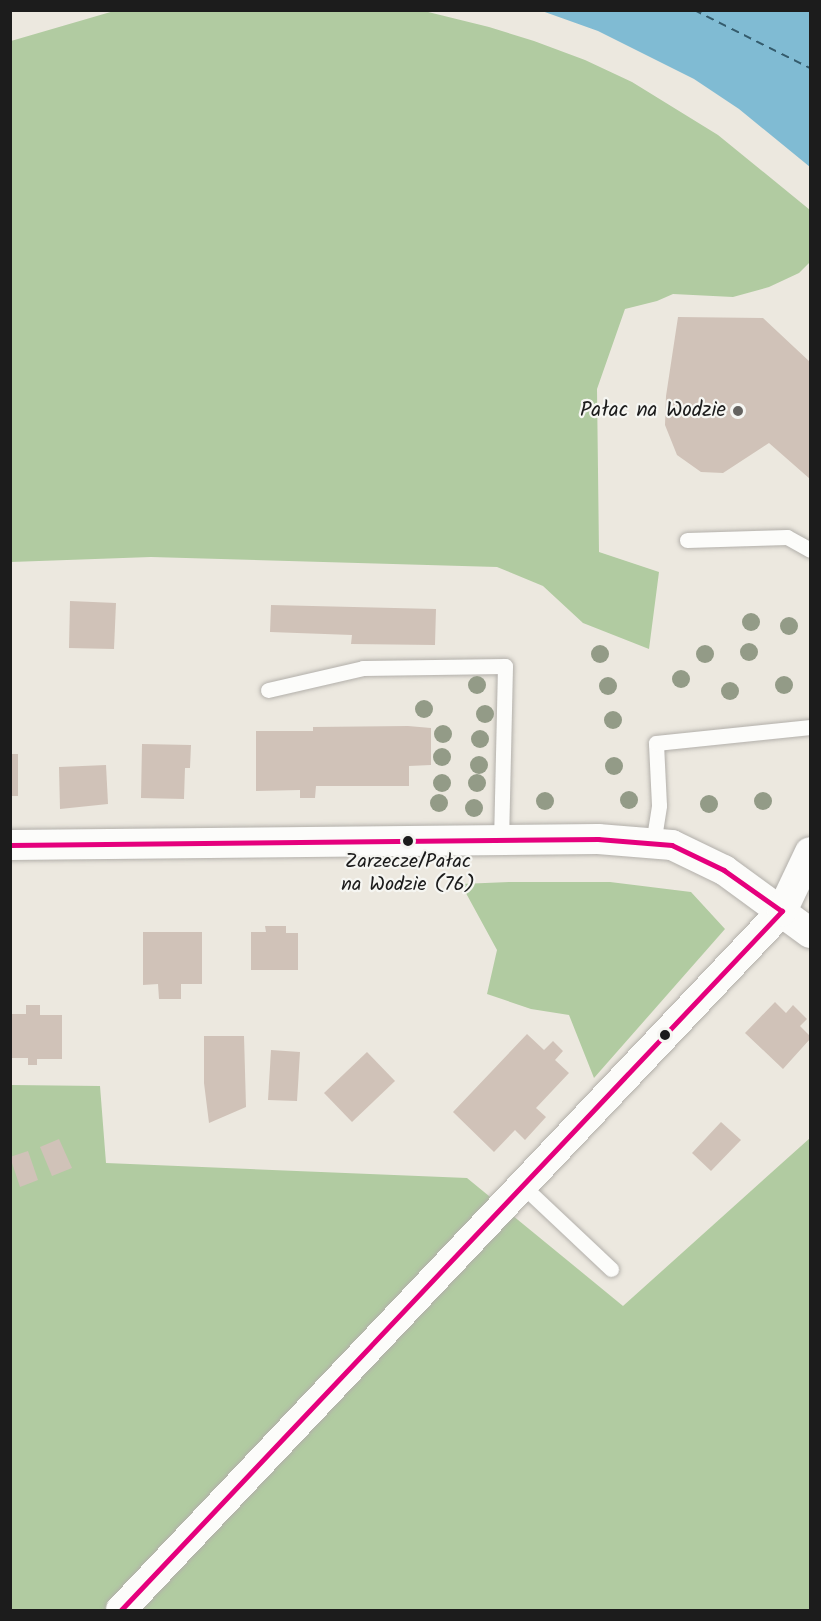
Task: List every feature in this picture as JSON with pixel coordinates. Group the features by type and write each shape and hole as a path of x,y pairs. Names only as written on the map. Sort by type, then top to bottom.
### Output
{"street":[{"path":"10,845 598,839 672,845 724,870 810,933"},
{"path":"121,1611 782,911 810,852"}],"lane":[{"path":"687,540 787,537 810,550"},
{"path":"268,690 363,668 505,666 501,840"},
{"path":"653,844 659,805 656,743 810,727"},
{"path":"523,1186 611,1269"}],"green space":[{"path":"420,10 534,41 585,60 632,82 718,135 810,210 810,262 799,273 769,287 733,297 673,294 657,301 625,309 597,389 599,552 659,572 649,649 583,623 543,586 497,567 151,557 11,562 11,41 114,11"},
{"path":"610,882 691,892 725,929 594,1078 569,1015 531,1009 487,994 497,950 461,884"},
{"path":"11,1085 100,1086 106,1163 467,1178 623,1306 810,1138 810,1610 11,1610"}],"water":[{"path":"542,11 810,11 810,167 739,109 694,79 598,31"}],"building":[{"name":"Pałac na Wodzie","path":"678,317 763,318 810,362 810,479 769,443 723,473 701,472 677,455 665,425 666,396"},
{"path":"70,601 116,603 114,649 69,648"},
{"path":"271,605 436,609 435,645 351,644 352,635 270,632"},
{"path":"408,726 431,728 431,765 409,766 409,786 316,786 315,798 300,798 300,790 256,791 256,731 313,731 313,727"},
{"path":"142,744 191,745 190,768 185,768 184,799 141,798"},
{"path":"10,754 18,754 18,796 10,796"},
{"path":"106,765 108,804 60,809 59,767"},
{"path":"265,926 286,926 286,933 298,933 298,970 251,970 251,932 266,932"},
{"path":"143,932 202,932 202,984 181,984 181,999 159,999 158,984 143,985"},
{"path":"775,1002 786,1013 793,1005 807,1019 800,1026 810,1036 810,1039 783,1069 745,1033"},
{"path":"26,1005 40,1005 40,1015 62,1015 62,1059 37,1059 37,1065 28,1065 28,1058 10,1058 10,1014 26,1014"},
{"path":"527,1034 544,1050 553,1041 563,1051 555,1060 569,1073 536,1108 546,1117 525,1140 515,1130 494,1152 453,1112"},
{"path":"204,1036 244,1036 246,1107 209,1123 204,1083"},
{"path":"271,1050 300,1052 297,1101 268,1100"},
{"path":"367,1052 395,1081 352,1122 324,1093"},
{"path":"721,1122 741,1140 711,1171 692,1153"},
{"path":"59,1139 72,1168 52,1176 40,1147"},
{"path":"28,1151 38,1180 20,1187 10,1157"}],"ferry route":[{"path":"694,10 810,68"}],"transit line":[{"path":"10,845 598,839 672,845 724,870 782,911"},
{"path":"121,1610 782,911"}],"place":[{"name":"Pałac na Wodzie","path":"738,411"},
{"name":"Zarzecze/Pałac na Wodzie (76)","path":"408,841"}]}
